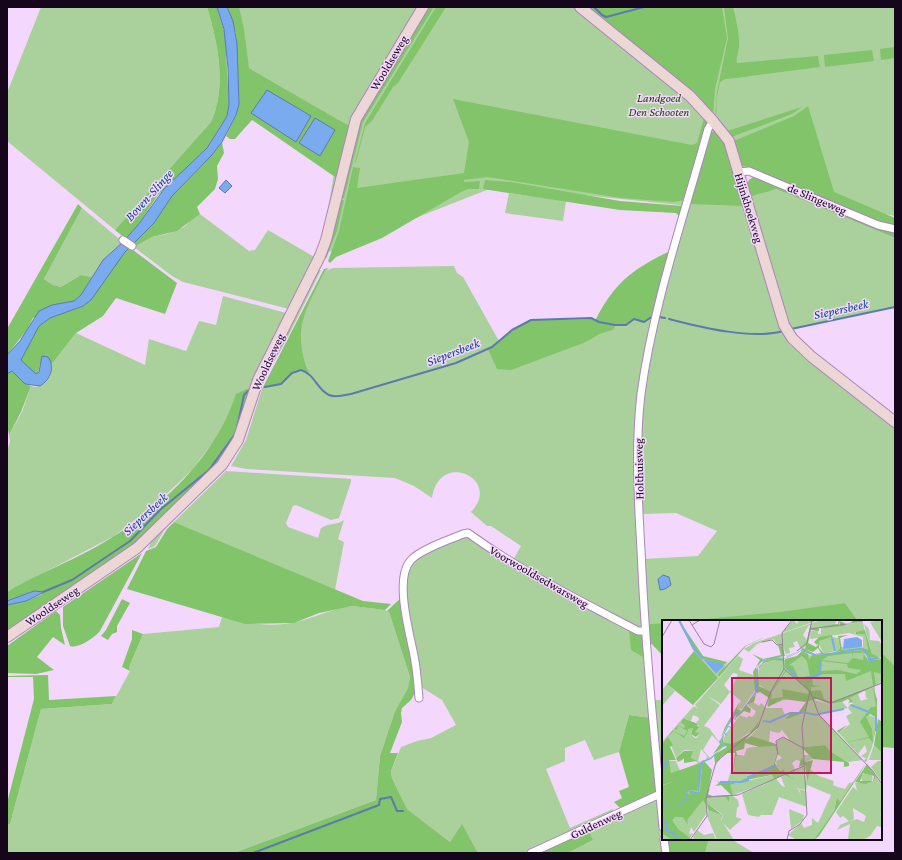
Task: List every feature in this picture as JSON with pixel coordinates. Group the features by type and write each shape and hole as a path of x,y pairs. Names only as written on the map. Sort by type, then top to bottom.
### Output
{"main road":[{"name":"Wooldseweg","path":"7,637 149,538 229,455 243,428 258,380 322,251 331,221 356,119 423,7"},
{"name":"Hijinkhoekweg","path":"580,7 690,96 713,120 728,141 739,172 784,325 788,332 812,357 895,422"}],"street":[{"name":"Holthuisweg","path":"662,816 645,631 638,456 641,395 656,317 708,129 713,120"},
{"name":"de Slingeweg","path":"739,172 748,171 878,225 895,228"},
{"path":"123,240 132,246"},
{"name":"Voorwooldsedwarsweg","path":"419,698 415,663 404,598 406,569 410,561 418,555 463,534 468,533 511,563 558,589 638,631 645,631"},
{"name":"Guldenweg","path":"531,853 660,794"},
{"path":"664,840 666,853"}],"green space":[{"path":"41,7 207,7 215,35 220,80 216,108 211,122 115,230 7,141 7,93"},
{"path":"207,7 217,7 225,34 229,105 227,116 207,148 158,195 138,225 126,239 115,230 211,122 216,108 220,80 219,65 215,35"},
{"path":"227,7 239,7 244,29 249,68 351,127 338,179 252,120 235,139 230,139 226,136 236,115 239,104 236,34"},
{"name":"Landgoed Den Schooten","path":"235,7 895,7 895,216 862,210 744,159 748,211 781,322 895,425 895,666 882,653 882,620 857,620 845,603 754,616 708,620 662,620 662,623 647,624 643,559 698,556 717,531 676,513 641,514 640,440 643,396 651,348 689,206 497,186 321,255 342,122 249,68","holes":["665,576 669,578 670,582 665,589 659,589 659,577"]},
{"path":"426,7 434,7 363,122 344,198 339,198 357,125"},
{"path":"436,7 446,7 398,83 393,87 372,121 365,127 355,162 365,123"},
{"path":"583,7 722,7 727,38 715,89 713,117"},
{"path":"724,7 733,7 739,43 737,63 818,56 820,67 725,79 720,82 717,96 716,117 727,131 802,107 792,114 729,138 715,119 717,92 728,38"},
{"path":"895,47 895,58 881,60 880,49"},
{"path":"872,50 874,61 825,67 824,55"},
{"path":"453,99 692,145 697,143 704,118 707,121 707,125 686,200 673,202 621,198 488,177 464,180 464,182 480,181 479,189 468,189 461,192 382,238 336,257 330,263 328,261 339,231 353,167 360,168 357,188 464,173 469,142"},
{"path":"808,106 834,192 895,218 895,227 879,224 739,164 731,142 794,116"},
{"path":"715,131 724,138 746,206 690,204 710,133"},
{"path":"222,142 224,153 217,166 218,179 215,189 197,207 200,214 177,231 152,237 134,247 132,244 158,216 172,196 211,156"},
{"path":"757,176 895,230 895,238 776,189 749,198 745,185 750,179"},
{"path":"485,180 511,182 620,201 683,206 654,316 645,322 635,319 625,325 616,325 613,330 600,334 586,342 511,370 497,369 488,349 513,330 531,320 596,319 610,295 626,278 646,264 670,251 679,216 676,213 620,210 483,189"},
{"path":"776,189 895,238 895,307 789,329 749,198"},
{"path":"509,193 566,201 563,221 505,213"},
{"path":"344,200 337,231 326,259 323,255 339,201"},
{"path":"78,204 82,208 44,279 53,285 61,287 81,275 92,277 81,295 74,301 33,318 27,330 7,355 7,329"},
{"path":"82,208 123,242 103,260 92,277 81,275 61,287 53,285 44,279"},
{"path":"200,214 249,251 255,250 268,230 316,258 290,308 183,282 172,276 134,247 152,237 167,234 184,227 195,216"},
{"path":"129,247 177,283 165,314 116,298 103,316 76,333 51,365 49,359 40,364 38,373 33,373 21,360 21,358 39,326 56,315 83,306 91,300 112,268"},
{"path":"454,266 457,273 463,277 499,341 494,345 586,342 600,334 613,330 616,325 625,325 635,319 645,322 654,316 639,395 642,626 638,628 512,562 521,546 491,526 487,526 471,512 479,500 479,489 475,480 466,474 456,472 446,475 437,483 432,498 414,486 395,478 247,469 231,466 246,440 262,389 281,384 297,370 308,372 300,345 301,326 307,306 325,271 333,268"},
{"path":"329,268 325,271 312,297 303,320 301,344 309,373 298,370 294,371 285,382 262,389 324,269"},
{"path":"321,270 286,341 268,372 260,389 245,437 229,464 228,461 256,393 315,272"},
{"path":"223,296 286,313 251,393 231,410 216,438 192,470 157,503 114,536 7,592 7,451 10,442 9,435 22,412 31,386 36,387 47,380 50,376 51,365 76,333 145,365 149,339 186,351 199,321 216,325"},
{"path":"12,371 25,384 31,386 21,412 9,435 7,424 7,374"},
{"path":"247,389 251,393 239,430 227,454 144,538 7,633 7,605 26,601 42,594 27,594 7,601 7,592 96,547 140,518 161,501 198,463 226,418 236,394"},
{"path":"221,471 223,471 166,527 155,546 148,549 154,536"},
{"path":"226,471 351,479 339,518 331,520 296,505 293,506 286,523 288,527 318,538 321,528 344,520 338,539 344,542 335,590 174,522"},
{"path":"174,522 363,601 391,604 385,610 352,606 319,613 294,623 245,624 127,589 146,551 156,547 167,529"},
{"path":"465,535 629,629 645,658 651,718 629,715 619,752 594,760 585,740 565,748 565,761 546,769 570,828 613,809 612,814 527,853 478,853 462,825 450,842 407,809 392,778 391,771 401,747 431,738 456,725 442,700 421,687 411,639 406,599 407,581 410,567 418,557"},
{"path":"142,553 100,631 90,640 77,646 70,646 63,626 63,607"},
{"path":"403,596 413,657 416,691 411,700 402,708 402,722 390,753 398,753 391,771 392,778 407,809 450,842 462,824 478,853 234,853 376,800 380,756 395,711 408,688 410,677 389,612 387,611"},
{"path":"122,599 130,603 117,626 117,632 112,634 108,640 101,636 106,630"},
{"path":"845,603 857,620 694,620 780,612"},
{"path":"352,606 385,610 389,612 410,677 408,688 395,711 380,756 376,800 234,853 7,853 7,824 10,824 41,709 112,704 130,671 129,667 143,634 219,627 222,617 268,625 287,624"},
{"path":"56,611 60,615 65,645 53,637 37,657 54,670 36,674 7,673 7,646"},
{"path":"662,623 662,655 648,640 647,624"},
{"path":"629,629 643,636 645,658 631,650"},
{"path":"132,630 143,634 129,667 130,671 122,667 132,639"},
{"path":"882,653 895,666 895,748 882,747"},
{"path":"48,675 49,700 116,696 112,704 41,709 10,824 7,824 7,803 34,699 33,677 7,676"},
{"path":"653,700 662,700 662,760 658,758"},
{"path":"629,715 651,718 657,787 654,795 622,810 614,802 622,798 619,791 629,787 619,752"},
{"path":"655,799 659,803 664,853 568,853 593,840 588,829"},
{"path":"588,829 593,840 568,853 536,853"},
{"path":"666,840 709,840 705,853 668,853"},
{"path":"709,840 733,840 754,853 705,853"}],"water":[{"path":"217,7 227,7 233,21 237,44 239,104 236,115 222,142 211,156 172,196 154,223 125,252 91,300 83,306 50,318 39,326 21,360 36,374 39,372 42,356 48,357 51,365 51,373 47,380 40,386 25,384 12,371 7,374 7,355 20,341 39,311 52,305 74,301 81,295 103,260 123,242 138,225 164,189 207,148 227,116 229,105 228,68 224,29"},
{"path":"267,90 311,116 296,142 251,113"},
{"path":"315,118 335,130 320,156 299,143"},
{"path":"226,180 232,186 225,193 219,188"},
{"path":"663,575 669,577 671,585 660,590 658,579"},
{"path":"34,591 44,592 26,601 7,605 7,601"}],"waterway":[{"path":"594,7 606,17 644,7"},
{"name":"Siepersbeek","path":"791,329 895,307"},
{"name":"Siepersbeek","path":"265,387 281,384 292,373 301,370 310,375 325,393 332,396 343,396 456,363 492,347 512,330 531,320 591,318 599,322 615,325 626,325 634,319 644,322 653,316"},
{"name":"Siepersbeek","path":"659,317 665,318"},
{"name":"Siepersbeek","path":"669,319 711,329 741,333 756,334 783,331"},
{"name":"Siepersbeek","path":"237,428 244,395 249,390"},
{"name":"Siepersbeek","path":"43,592 72,580 130,541 161,509 209,470 235,434"},
{"path":"253,853 379,805 380,799 391,797 397,811 403,811"}],"water label":[{"name":"Boven-Slinge","path":"149,195"}]}
